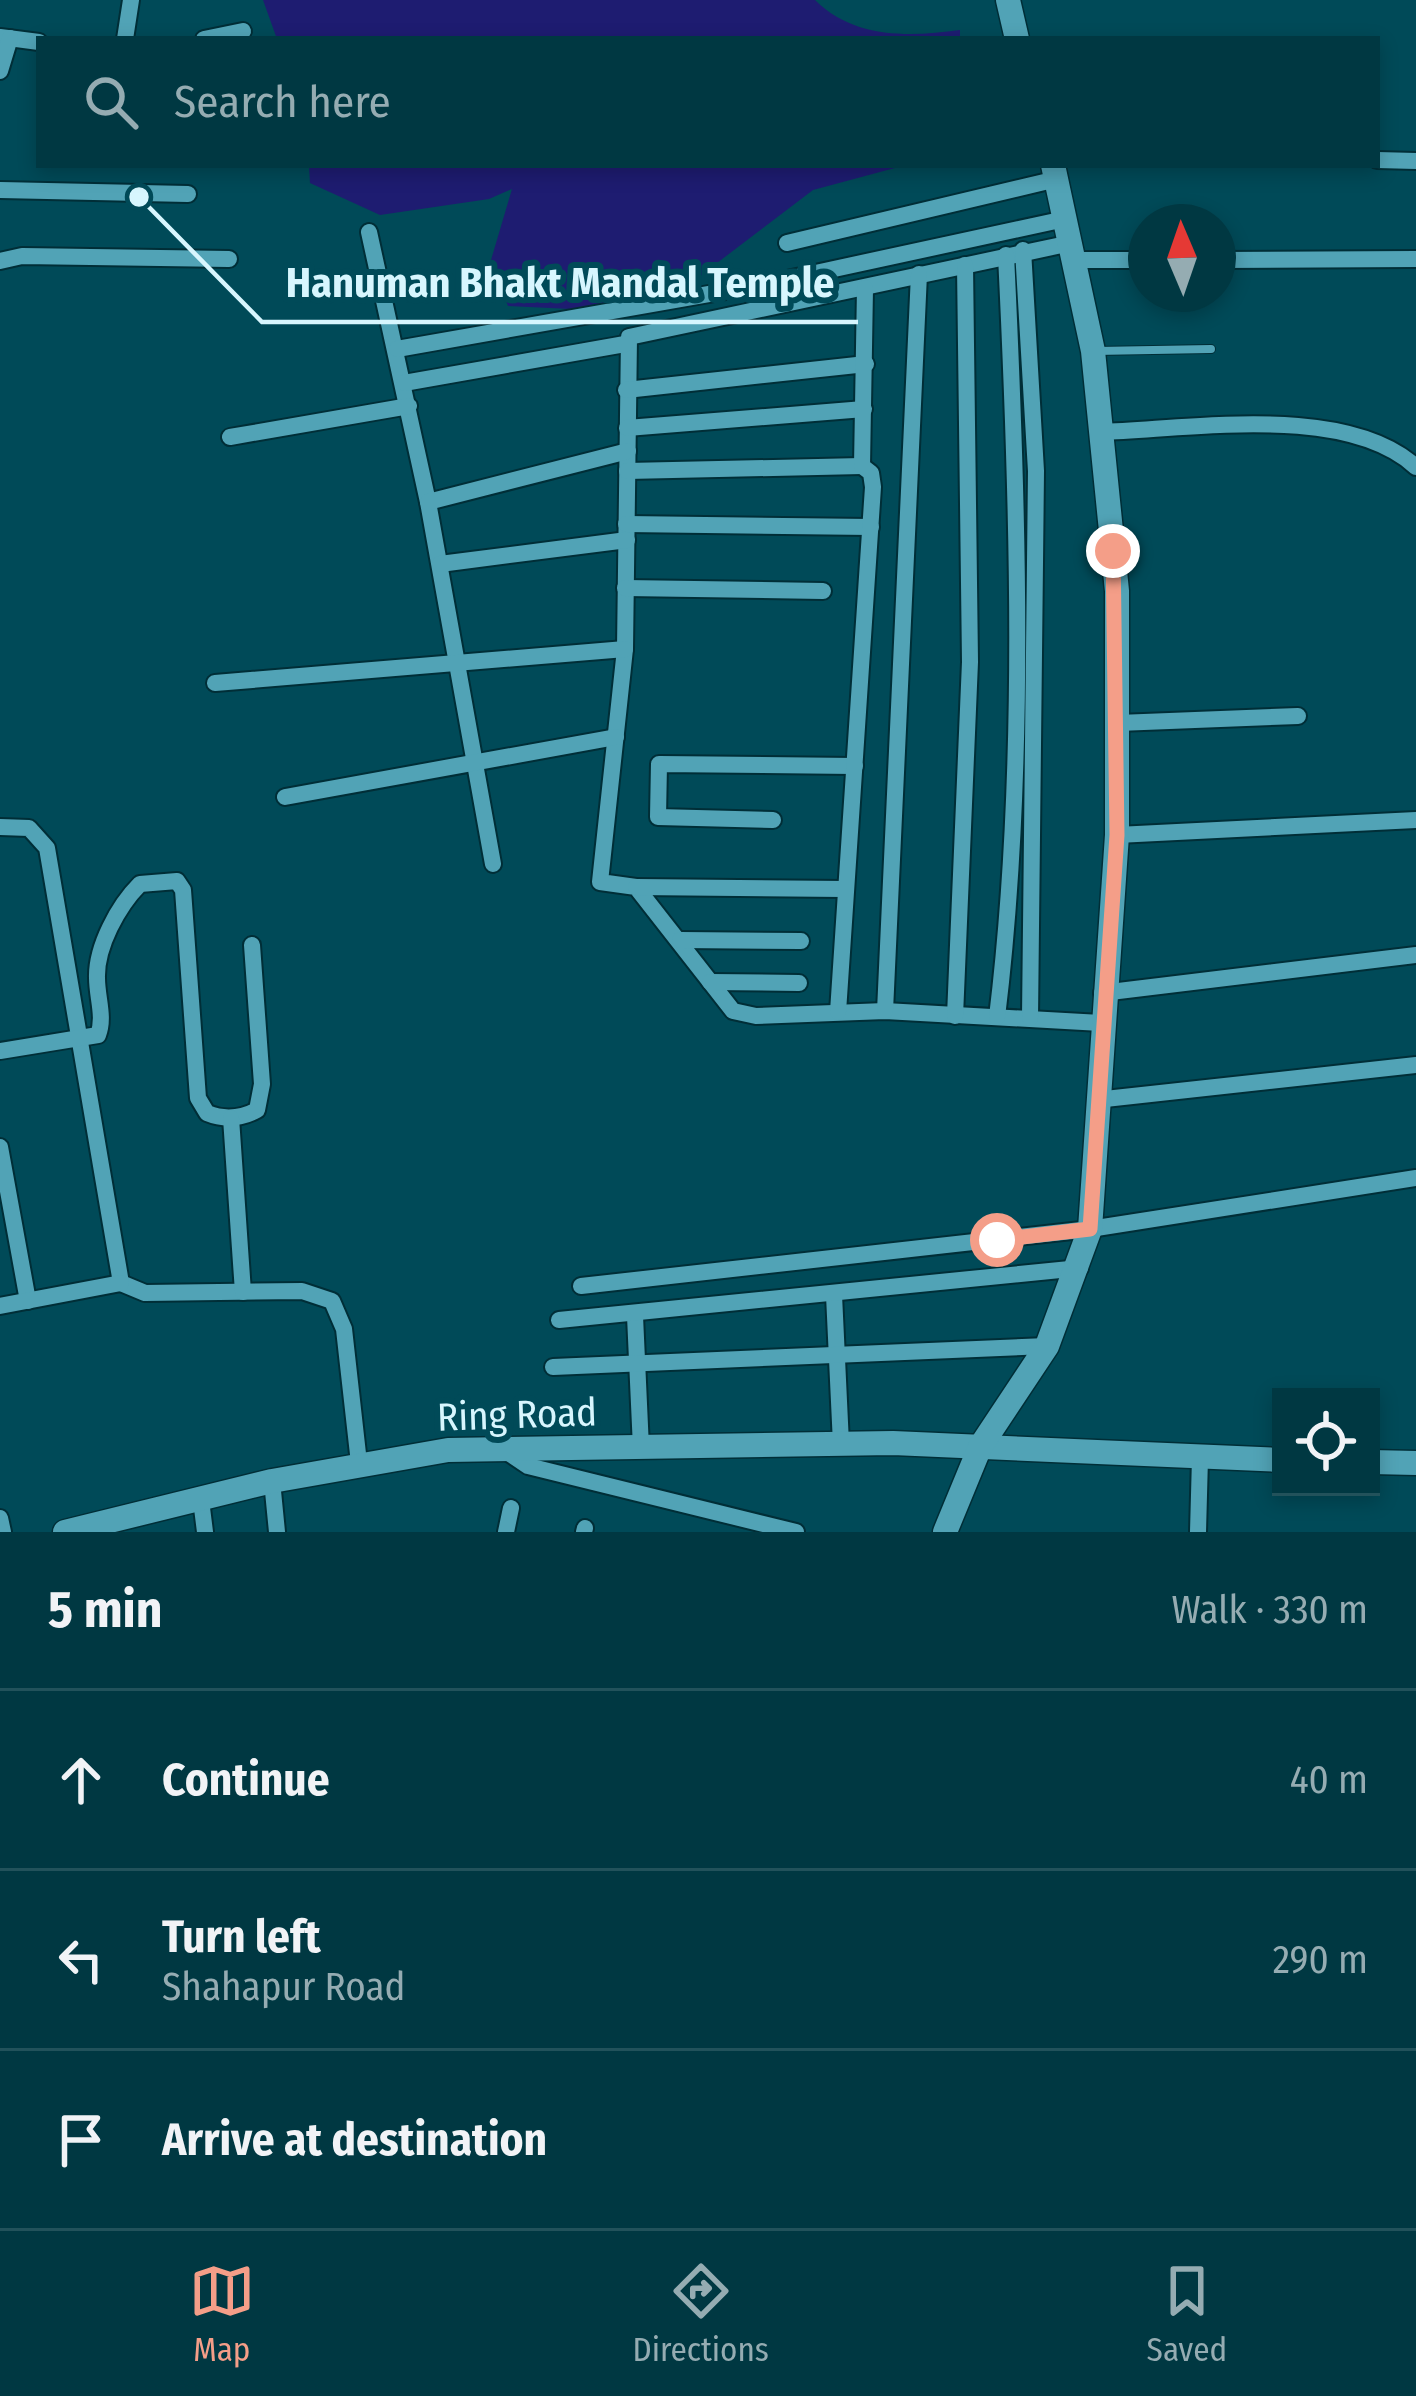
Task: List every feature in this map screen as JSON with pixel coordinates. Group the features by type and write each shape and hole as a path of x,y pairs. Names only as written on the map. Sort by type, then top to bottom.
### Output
{"main road":[{"path":"1008,0 1016,36"},
{"path":"945,1532 980,1447 1047,1346 1080,1268 1090,1229 1102,993 1117,835 1117,591 1094,351 1055,172"},
{"name":"Ring Road","path":"65,1532 272,1481 448,1450 841,1444 1272,1460"},
{"path":"1380,1462 1416,1463"}],"street":[{"path":"125,36 131,0"},
{"path":"219,36 243,31"},
{"path":"0,71 3,33 36,41"},
{"path":"1380,160 1416,161"},
{"path":"787,243 1055,172"},
{"path":"0,190 188,194"},
{"path":"369,232 428,502 453,663 493,864"},
{"path":"404,382 626,344 638,333 1070,241"},
{"path":"397,349 760,285 1070,241 1128,256"},
{"path":"997,1017 1008,902 1013,745 1014,253"},
{"path":"1014,253 1036,471 1030,1018"},
{"path":"0,261 22,256 230,259"},
{"path":"1236,260 1416,259"},
{"path":"955,1016 970,662 965,265"},
{"path":"886,1011 919,274"},
{"path":"862,466 865,288"},
{"path":"626,344 626,649 600,881 635,887 844,889"},
{"path":"626,390 866,364"},
{"path":"230,437 409,406"},
{"path":"627,428 864,409"},
{"path":"1101,432 1335,430 1394,447 1416,467"},
{"path":"428,502 628,451"},
{"path":"627,471 862,466 872,473 838,1012"},
{"path":"440,564 626,532 871,527"},
{"path":"625,588 823,591"},
{"path":"215,683 626,649"},
{"path":"1118,723 1298,716"},
{"path":"285,797 616,736"},
{"path":"772,820 658,817 658,764 855,766"},
{"path":"1117,835 1416,820"},
{"path":"0,827 29,828 47,848 122,1283"},
{"path":"0,1051 81,1040 101,1028 98,958 132,892 152,880 177,880 183,890 198,1098 207,1113 231,1118 256,1110 261,1099 252,945"},
{"path":"635,887 733,1011 756,1016 886,1011 1101,1023"},
{"path":"680,940 801,940"},
{"path":"1102,993 1416,955"},
{"path":"710,982 799,983"},
{"path":"1096,1100 1416,1065"},
{"path":"231,1118 243,1292"},
{"path":"0,1147 28,1301"},
{"path":"581,1286 1090,1229 1416,1178"},
{"path":"560,1320 1080,1268"},
{"path":"0,1306 122,1283 145,1293 322,1294 338,1310 359,1463"},
{"path":"834,1294 841,1444"},
{"path":"634,1316 641,1448"},
{"path":"553,1366 1047,1346"},
{"path":"504,1450 528,1466 796,1532"},
{"path":"1198,1532 1200,1458"},
{"path":"272,1481 277,1532"},
{"path":"201,1500 205,1532"},
{"path":"506,1532 511,1508"},
{"path":"0,1518 2,1532"}],"lane":[{"path":"1094,351 1211,350"}],"shaded area":[{"path":"263,0 815,0 847,22 883,32 960,30 960,36 276,36"},
{"path":"309,168 895,168 813,190 667,301 592,310 508,306 491,260 512,189 489,199 380,215 310,183"}],"place":[{"name":"Hanuman Bhakt Mandal Temple","path":"139,197"}],"route":[{"path":"997,1240 1090,1229 1102,993 1117,835 1113,551"}]}
